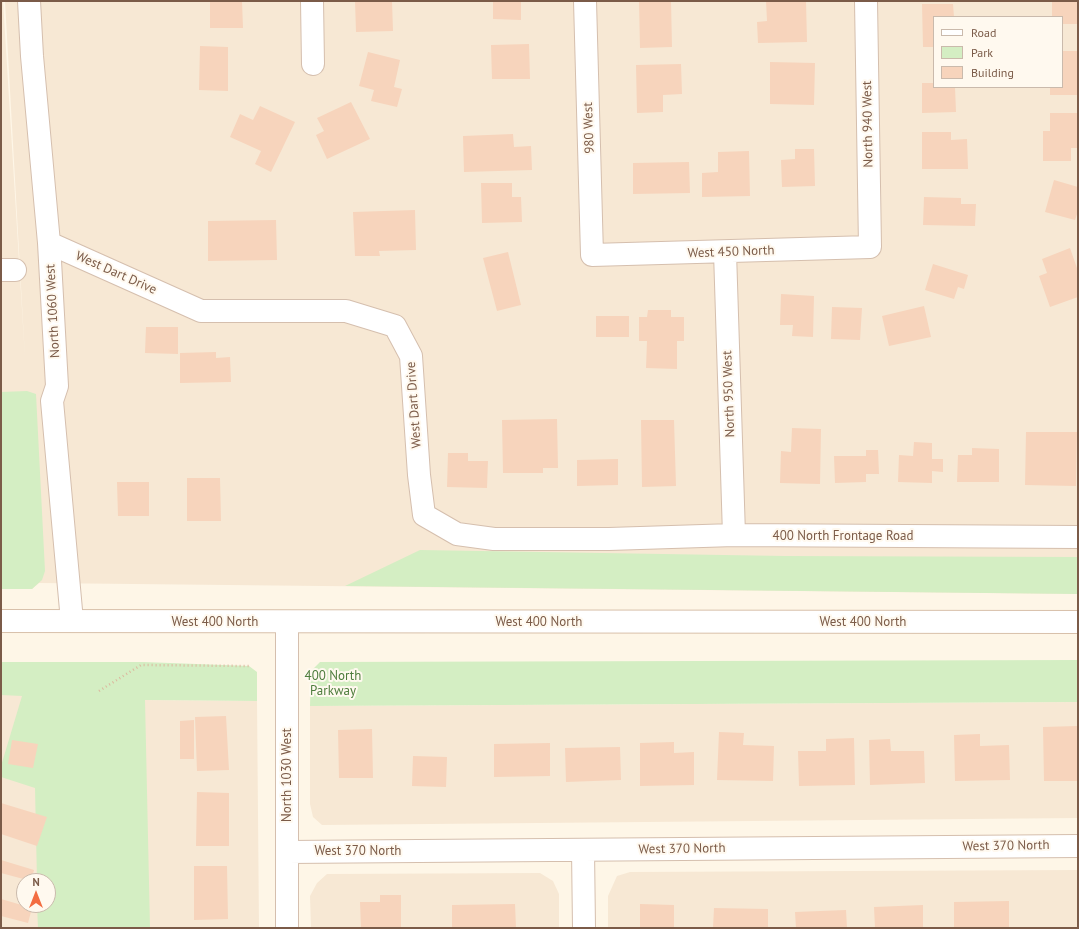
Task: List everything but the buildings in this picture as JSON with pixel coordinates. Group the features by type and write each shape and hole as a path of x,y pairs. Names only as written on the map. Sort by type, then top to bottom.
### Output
{"street":[{"name":"North 1060 West","path":"29,1 32,56 49,243 57,386 52,401 72,621"},
{"path":"312,1 313,64"},
{"name":"980 West","path":"585,1 592,255"},
{"name":"North 940 West","path":"866,1 870,247"},
{"name":"West Dart Drive","path":"49,243 201,311 346,311 395,326 411,356 419,474 424,515 457,534 494,539 609,539"},
{"name":"West 450 North","path":"592,255 870,247"},
{"name":"North 950 West","path":"725,252 734,535"},
{"name":"400 North Frontage Road","path":"609,539 734,535 1078,537"},
{"name":"West 400 North","path":"1,621 1078,622"},
{"name":"North 1030 West","path":"287,622 287,928"},
{"name":"West 370 North","path":"287,852 1078,846"},
{"path":"583,850 584,928"}],"path":[{"path":"99,691 141,665 249,666"}],"shaded area":[{"path":"1,1 3,1 25,358 5,1 1078,1 1078,594 39,583 32,589 1,589"},
{"path":"1,662 145,700 257,701 259,928 1,928"},
{"path":"1078,702 1078,818 322,825 313,817 310,804 310,706"},
{"path":"1078,870 1078,928 608,928 608,896 617,876 630,872"},
{"path":"540,873 553,881 559,894 559,928 311,928 310,896 317,883 327,874"}],"green space":[{"path":"27,391 36,394 45,571 42,580 32,589 1,589 1,392"},
{"path":"420,550 785,556 1078,557 1078,594 345,586"},
{"name":"400 North Parkway","path":"1078,660 1078,702 310,706 311,671 320,662"},
{"path":"1,662 144,662 249,666 257,672 257,701 145,700 150,928 38,928 37,913 56,913 56,873 37,873 35,788 1,777 1,766 22,696 1,695"}]}
